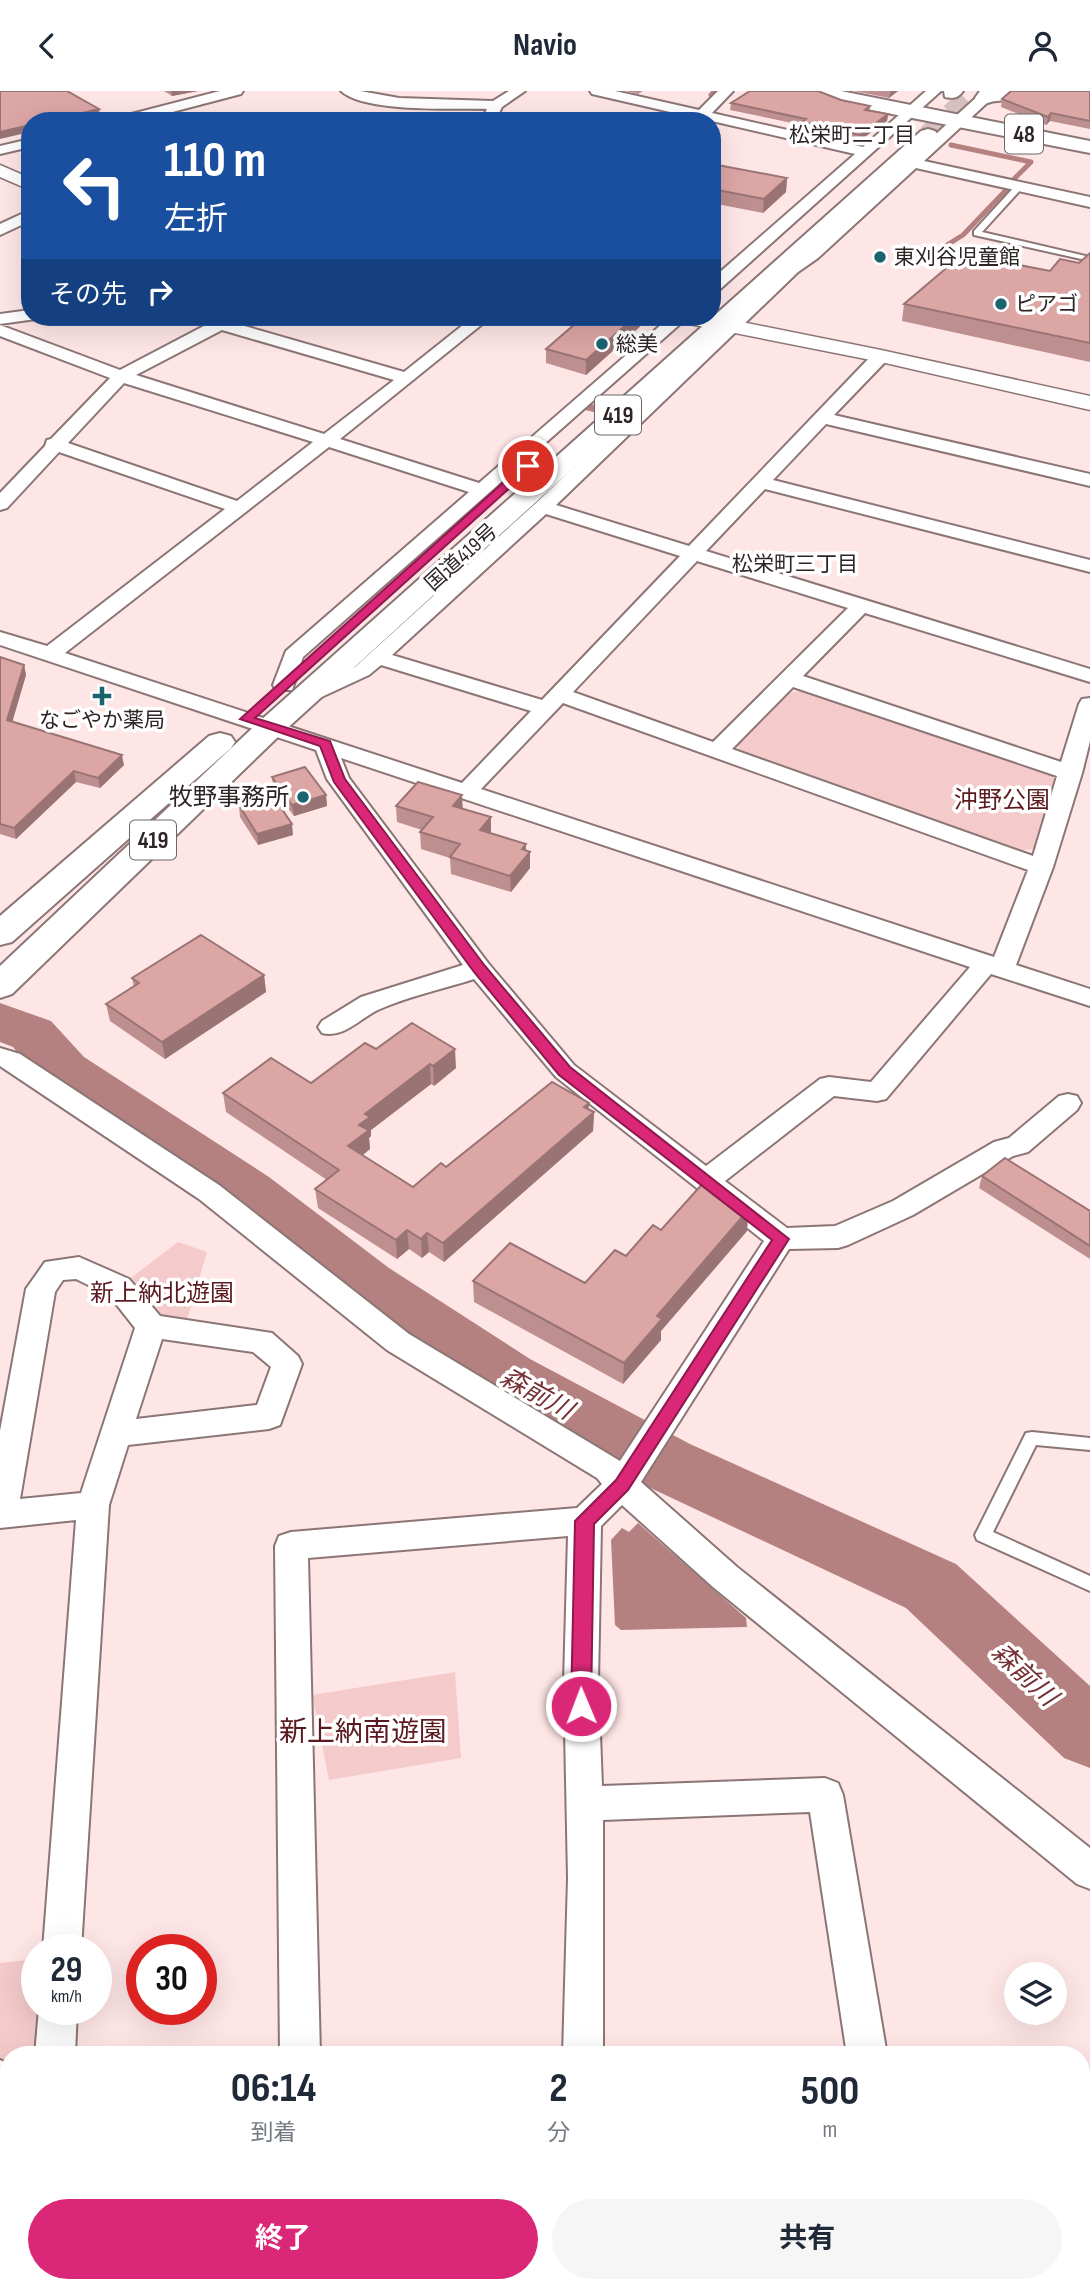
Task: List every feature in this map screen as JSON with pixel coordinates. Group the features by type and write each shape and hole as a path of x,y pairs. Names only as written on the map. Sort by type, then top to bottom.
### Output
{"main road":[{"name":"48","path":"825,91 841,97 950,105 1090,147"},
{"name":"48","path":"856,91 950,105 1090,137"},
{"name":"国道419号","path":"721,302 950,105"},
{"name":"国道419号","path":"0,986 259,723 693,326"},
{"name":"国道419号","path":"2,932 259,723"}],"street":[{"path":"154,112 236,91"},
{"path":"348,91 360,97 383,100 496,104 518,91"},
{"path":"597,91 676,112"},
{"path":"705,112 726,91"},
{"path":"721,280 866,152 950,105 1001,97 1007,91"},
{"path":"162,95 184,104"},
{"path":"492,112 496,104"},
{"path":"721,307 792,269 812,255 912,163 950,105"},
{"path":"721,122 866,152"},
{"path":"0,150 21,145"},
{"path":"912,163 1090,202"},
{"path":"0,230 21,220"},
{"path":"0,319 21,316"},
{"path":"721,321 1090,403"},
{"path":"4,494 121,376 216,326"},
{"path":"246,326 407,378"},
{"path":"50,654 472,326"},
{"path":"691,326 480,489 293,655 295,690 362,671 543,507 695,326"},
{"path":"0,330 121,376 480,489"},
{"path":"466,792 881,356"},
{"path":"823,418 1090,480"},
{"path":"53,444 237,507"},
{"path":"763,483 1090,566"},
{"path":"543,507 1090,676"},
{"path":"718,750 861,606"},
{"path":"0,638 1090,997"},
{"path":"377,657 553,701 718,750 1041,867"},
{"path":"790,679 1071,773"},
{"path":"705,1182 829,1086 877,1091 994,966 1041,867 1090,704"},
{"path":"325,744 338,779 480,969 565,1071 781,1239 838,1237 903,1208 1004,1149 1018,1145 1068,1103"},
{"path":"331,1027 370,1003 480,969"},
{"path":"0,1057 11,1061 209,1192 398,1342 626,1478 725,1577 1090,1871"},
{"path":"300,2046 291,1546 585,1521 626,1478 781,1239"},
{"path":"93,1505 1,1513 41,1289 55,1270 79,1268 119,1287 151,1326 261,1341 287,1364 269,1416 116,1434"},
{"path":"63,1934 93,1505 151,1326"},
{"path":"581,2046 586,1878 581,1682 585,1521"},
{"path":"584,1804 825,1795 866,2046"},
{"path":"56,2046 57,2025"}],"lane":[{"path":"1020,187 977,233 1090,259"},
{"path":"1090,1444 1032,1438 983,1535 1090,1584"}],"green space":[{"name":"沖野公園","path":"803,691 1050,773 1057,782 1036,849 1023,850 740,751 737,744 791,692"},
{"name":"新上納北遊園","path":"178,1242 207,1252 184,1330 115,1290"},
{"name":"新上納南遊園","path":"455,1672 461,1758 329,1780 312,1695"},
{"path":"21,1961 21,2025 57,2025 56,2046 0,2046 0,1963"}],"shaded area":[{"path":"638,1523 746,1618 747,1627 621,1630 615,1625 611,1540 622,1528 629,1532"}],"building":[{"path":"0,91 67,91 99,109 86,112 21,112 21,127 0,132"},
{"path":"750,91 818,91 841,100 870,106 865,110 888,114 860,135 802,122 806,119 731,103"},
{"path":"1011,91 1090,91 1090,121 1051,113 1048,117 1002,99"},
{"path":"721,166 787,178 764,199 721,191"},
{"name":"ピアゴ","path":"1090,253 1090,343 904,304 963,254 1050,271 1060,259 1079,263"},
{"path":"573,326 625,326 586,360 546,349"},
{"path":"0,657 24,665 7,720 122,755 98,778 74,771 14,828 0,824"},
{"path":"305,767 326,795 292,805 272,777"},
{"path":"418,782 462,795 453,806 491,817 480,830 526,844 522,849 530,852 510,876 450,857 460,844 420,832 433,817 396,806"},
{"path":"273,796 292,824 257,834 239,805"},
{"path":"201,935 264,975 162,1042 106,1004 139,983 132,978"},
{"path":"412,1023 455,1049 433,1066 430,1064 365,1114 370,1117 359,1125 369,1130 348,1146 413,1187 441,1163 446,1167 552,1082 589,1103 584,1107 594,1112 443,1243 427,1233 421,1239 407,1230 396,1240 315,1189 339,1170 223,1093 271,1058 311,1083 365,1043 376,1049"},
{"path":"1005,1158 1090,1211 1090,1246 982,1176"},
{"path":"704,1182 727,1193 724,1197 749,1209 657,1316 662,1319 624,1363 473,1281 510,1243 585,1283 615,1250 626,1256 653,1225 661,1230"}],"waterway":[{"path":"711,95 715,91"},
{"path":"951,145 1031,162 1013,180"},
{"path":"931,255 963,235 1009,187"},
{"path":"584,406 618,414"},
{"name":"森前川","path":"0,1021 32,1034 64,1071 248,1192 367,1285 507,1377 666,1464 931,1586 1090,1734"}],"tunnel":[{"path":"928,135 969,97"}],"place":[{"name":"東刈谷児童館","path":"880,257"},
{"name":"ピアゴ","path":"1001,304"},
{"name":"総美","path":"602,344"},
{"name":"なごやか薬局","path":"102,696"},
{"name":"牧野事務所","path":"303,797"}],"district":[{"name":"松栄町二丁目","path":"852,135"},
{"name":"松栄町三丁目","path":"795,564"}],"route":[{"path":"528,466 246,719 325,744 338,779 480,969 565,1071 781,1239 622,1485 585,1521 581,1706"}]}
